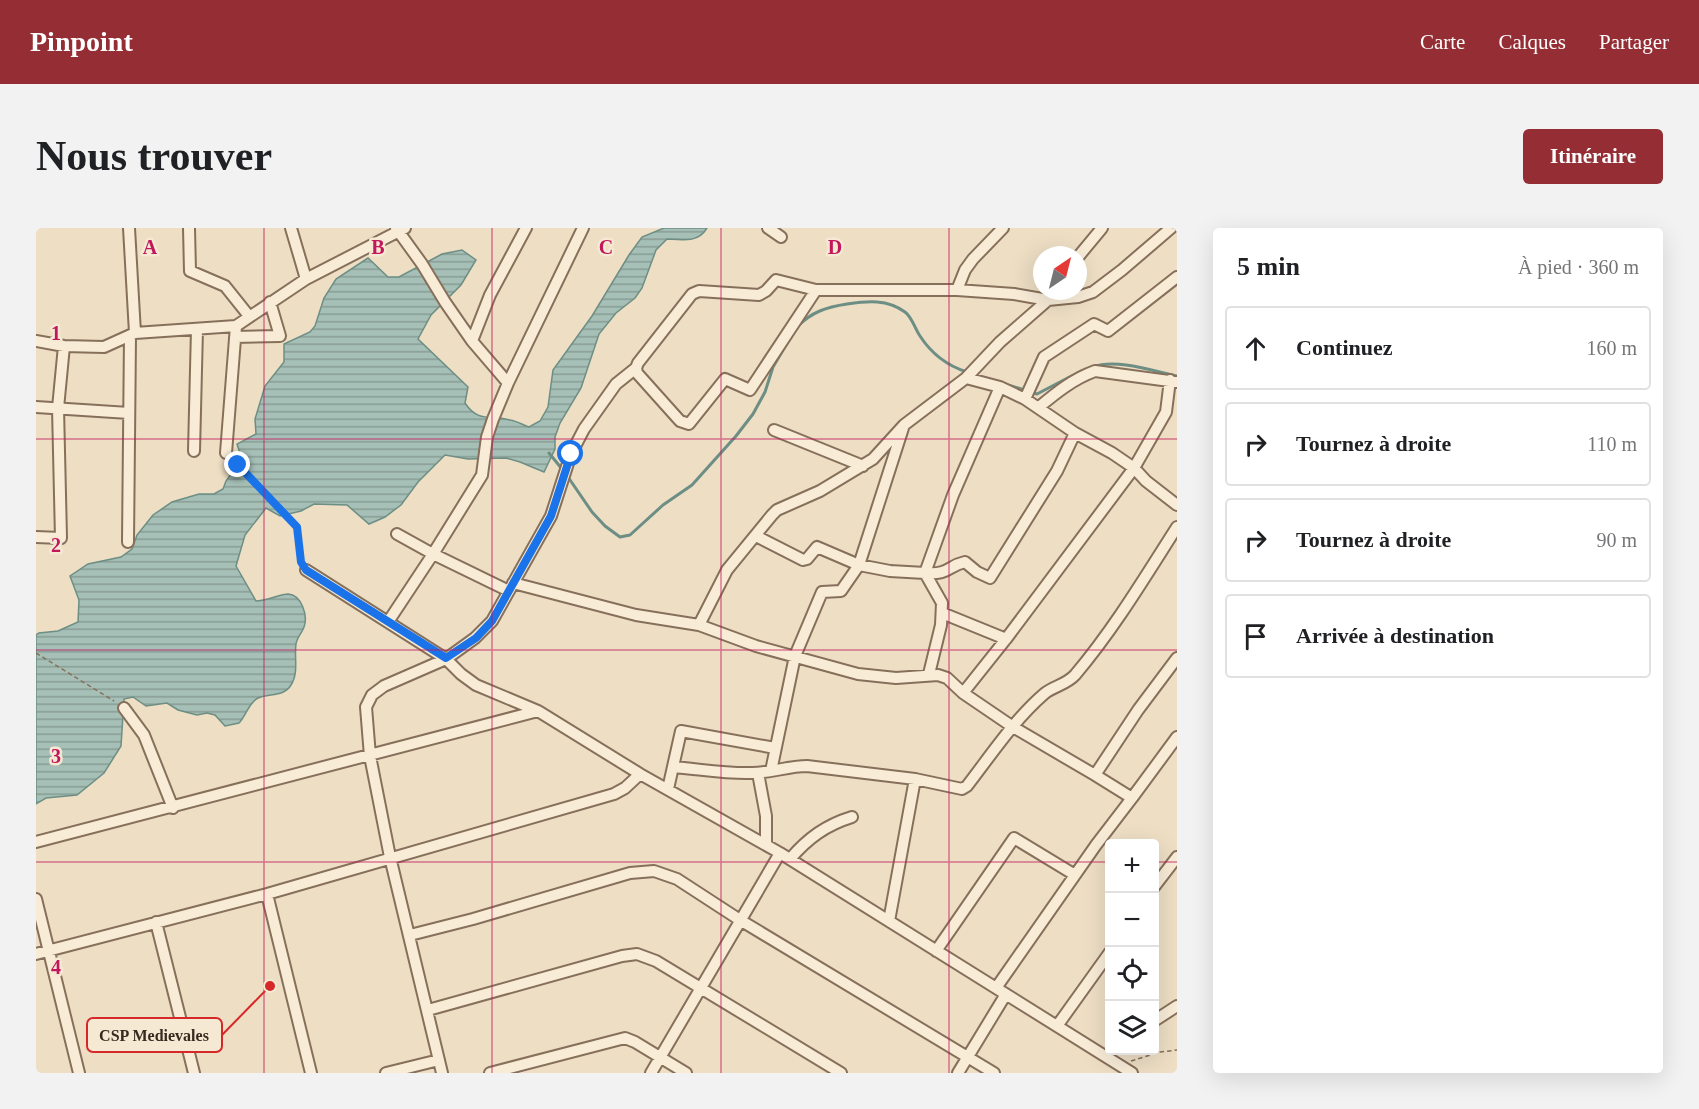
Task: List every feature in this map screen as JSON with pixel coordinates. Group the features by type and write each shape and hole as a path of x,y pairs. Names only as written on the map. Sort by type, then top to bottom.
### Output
{"street":[{"path":"128,542 132,335 129,228"},
{"path":"189,228 189,271 225,286 249,316"},
{"path":"291,228 306,279"},
{"path":"472,341 490,296 526,228"},
{"path":"388,622 434,554 482,475 487,437 508,383 583,228"},
{"path":"768,228 780,237"},
{"path":"1086,246 1102,228"},
{"path":"1087,294 1122,270 1171,228"},
{"path":"225,453 235,331 249,316 306,279 400,229 472,341 508,383"},
{"path":"957,290 965,270 996,231"},
{"path":"1025,399 1044,357 1094,324 1108,331 1177,277"},
{"path":"442,1073 390,857 370,756 366,706 372,695 446,658 485,629 551,516 571,454 584,429 616,384 636,368 692,294 699,291 759,295 766,291 776,279 816,290 957,290 1033,295"},
{"path":"636,368 637,373 680,421 689,424 725,379 750,390 816,290"},
{"path":"699,625 727,570 777,510 820,491 873,459 904,425 966,378 1000,342 1046,300"},
{"path":"36,341 64,346 104,347 132,335 197,329 280,336 270,302"},
{"path":"194,451 197,329"},
{"path":"36,537 61,538 58,408 64,346"},
{"path":"963,693 1134,468 1166,412 1174,381 1095,371 1062,388 1039,407"},
{"path":"966,378 1000,387 1039,407 1075,433 1134,468 1146,481 1177,505"},
{"path":"929,674 941,625 942,603 925,573 942,523 1000,387"},
{"path":"36,407 129,413"},
{"path":"771,771 795,656 819,595 826,590 841,591 859,565 904,425"},
{"path":"774,430 863,465"},
{"path":"756,536 803,560 807,559 817,547 820,547 859,565 890,571 940,574 965,562 977,572 990,578 1057,471 1075,433"},
{"path":"673,767 758,773 792,766 807,766 915,779 962,789 967,786 1013,727 1046,692 1065,683 1073,676 1110,629 1177,527"},
{"path":"397,534 434,554 511,587 636,615 699,625 756,646 858,674 896,678 929,674 947,678 963,693 1013,727 1132,798"},
{"path":"306,570 446,658 461,674 476,685 538,711 640,774 780,853 1057,1026 1105,1051"},
{"path":"942,613 1006,639"},
{"path":"1095,775 1177,658"},
{"path":"124,708 144,735 173,807"},
{"path":"36,843 538,711"},
{"path":"668,789 681,730 776,748"},
{"path":"996,988 1075,875 1177,737"},
{"path":"758,773 766,816 766,845"},
{"path":"36,954 267,894 614,794 625,788 640,774"},
{"path":"889,921 915,779"},
{"path":"790,860 799,849 832,823 852,817"},
{"path":"936,951 1014,838 1075,875"},
{"path":"651,1073 780,853"},
{"path":"1159,882 1177,857"},
{"path":"410,935 630,873 654,871 677,879 740,920 994,1073"},
{"path":"267,894 311,1073"},
{"path":"36,899 79,1073"},
{"path":"156,922 194,1073"},
{"path":"428,1010 622,956 637,954 656,961 841,1073"},
{"path":"1057,1026 1105,959"},
{"path":"958,1073 1006,994"},
{"path":"1159,1018 1177,1006"},
{"path":"490,1073 625,1038 635,1041 686,1073"},
{"path":"1108,1055 1117,1069 1132,1073"},
{"path":"386,1073 439,1060"}],"path":[{"path":"225,453 297,527 301,562 306,570"},
{"path":"36,653 124,708"},
{"path":"1117,1069 1160,1052 1177,1050"}],"water":[{"path":"664,228 707,228 695,238 667,239 656,250 642,288 635,298 616,313 599,334 581,388 560,423 555,437 555,449 544,472 506,458 468,459 445,455 418,482 401,505 385,517 369,524 347,505 314,504 301,511 280,516 266,508 245,535 236,566 256,601 288,594 297,598 303,607 305,622 297,642 296,670 288,689 258,698 239,723 225,726 215,715 207,713 197,715 178,710 167,703 146,706 133,697 124,699 121,746 104,773 77,795 46,798 36,804 36,635 58,631 78,622 79,600 70,576 88,564 121,557 132,549 137,535 153,515 172,502 199,494 214,494 223,489 242,459 237,444 256,434 255,419 265,386 284,362 284,344 310,332 315,326 324,298 336,279 368,258 388,277 399,277 442,254 462,250 476,260 461,285 431,315 418,339 468,387 465,403 475,413 529,427 540,421 548,407 553,370 592,316 629,255 642,237"}],"waterway":[{"path":"797,327 814,314 833,307 862,302 884,303 905,312 924,342 935,353 953,366 967,372"},
{"path":"568,477 592,512 605,526 620,537 630,535 663,505 692,485 736,436 753,414 765,392 773,367 789,340"},
{"path":"1093,367 1123,365 1177,376"},
{"path":"1005,384 1037,394 1081,371"},
{"path":"549,453 562,469"}],"place":[{"name":"CSP Medievales","path":"270,986"}],"route":[{"path":"238,465 297,527 301,562 306,570 446,658 476,638 492,621 551,516 571,454"}]}
